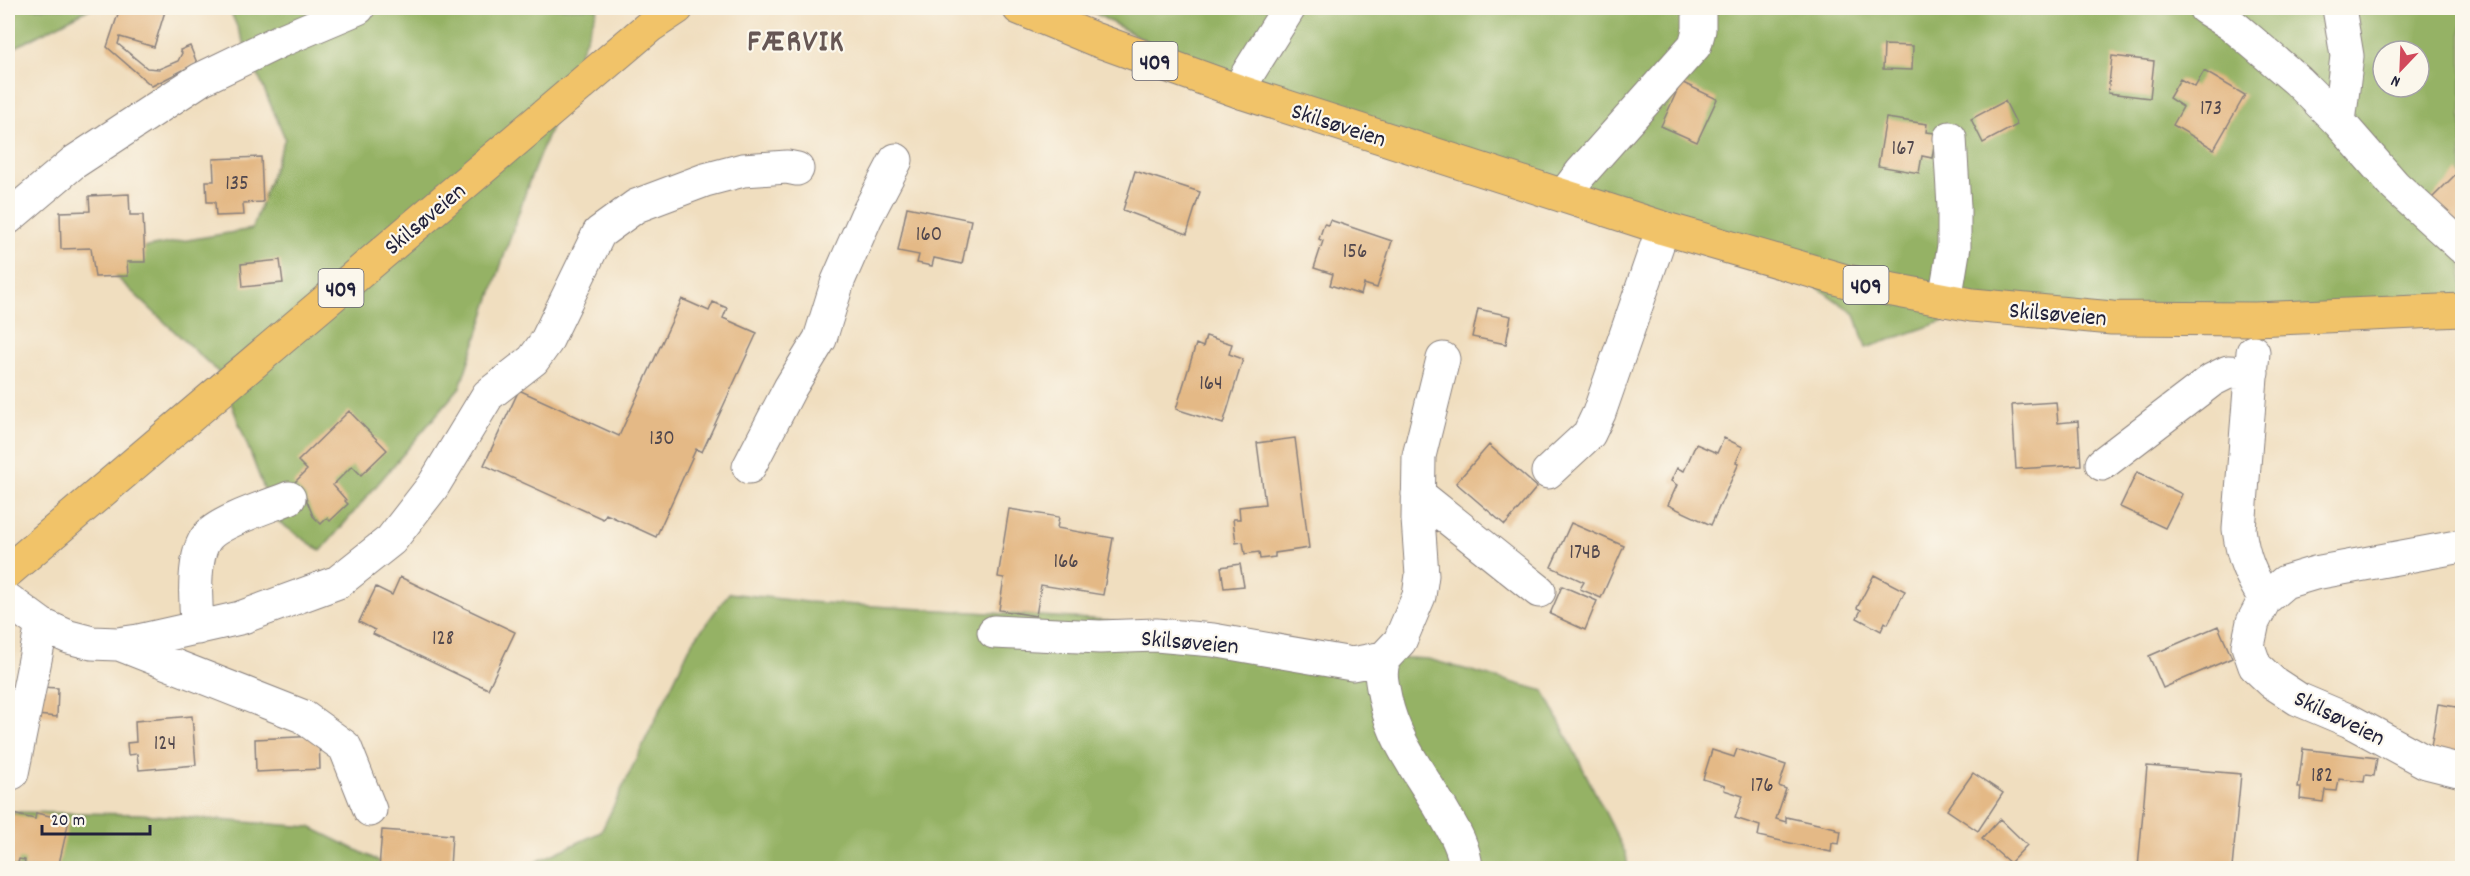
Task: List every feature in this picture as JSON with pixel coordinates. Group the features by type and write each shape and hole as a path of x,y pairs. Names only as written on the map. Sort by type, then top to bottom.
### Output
{"main road":[{"name":"Skilsøveien","path":"8,571 650,26 677,8"},
{"name":"Skilsøveien","path":"1019,8 1094,39 1241,92 1663,228 1846,281 1972,305 2112,318 2255,319 2463,310"}],"street":[{"path":"8,218 73,163 201,79 280,41 358,8"},
{"path":"1241,92 1247,75 1290,8"},
{"path":"1564,195 1695,45 1699,30 1699,8"},
{"path":"2205,8 2231,24 2298,81 2339,122 2395,186 2463,248"},
{"path":"2339,8 2347,56 2339,122"},
{"path":"1945,300 1954,246 1950,138"},
{"path":"749,467 790,388 820,339 838,281 866,217 896,160"},
{"path":"8,600 42,625 69,637 92,643 117,644 240,618 338,582 391,540 433,486 488,394 533,360 546,342 599,233 636,206 705,180 743,170 787,167 797,169"},
{"path":"1548,472 1588,434 1610,385 1663,228"},
{"path":"1443,359 1419,456 1418,519 1422,575 1419,596 1400,641 1384,658 1379,671 1389,715 1399,740 1457,836 1465,856 1466,868"},
{"path":"2102,464 2212,380 2252,363 2239,530 2242,556 2248,572 2265,599"},
{"path":"1418,494 1539,591"},
{"path":"198,628 195,608 199,552 208,535 228,522 289,498"},
{"name":"Skilsøveien","path":"2463,546 2314,573 2285,582 2265,599 2253,622 2248,646 2255,666 2272,682 2298,699 2350,721 2426,762 2463,771"},
{"path":"12,773 42,625"},
{"name":"Skilsøveien","path":"994,632 1100,637 1156,635 1202,639 1352,664 1384,658"},
{"path":"117,644 302,716 345,747 370,810"}],"green space":[{"path":"8,8 91,8 8,51"},
{"path":"229,8 598,8 529,182 460,387 321,551 276,520 220,374 94,256 252,229 285,138"},
{"path":"1085,8 2462,8 2462,316 2092,333 1973,311 1866,348 1855,314 1773,256 1174,56"},
{"path":"729,593 807,602 1106,620 1278,651 1428,659 1544,691 1626,854 1628,868 523,868 601,832 692,643"},
{"path":"8,812 140,814 310,827 393,868 8,868"}],"building":[{"path":"120,8 166,8 154,47 120,37 118,44 147,68 159,69 178,61 182,53 180,50 190,46 197,63 152,86 107,47"},
{"path":"1884,45 1913,46 1912,70 1883,69"},
{"path":"2112,56 2154,61 2150,98 2108,93"},
{"path":"2204,71 2245,95 2214,149 2173,125 2183,107 2169,98 2180,79 2195,87"},
{"path":"1681,82 1717,99 1697,142 1661,126"},
{"path":"2005,101 2017,125 1983,143 1971,119"},
{"path":"1886,118 1927,124 1926,132 1936,133 1932,158 1922,156 1919,173 1878,166"},
{"path":"261,157 263,202 243,203 244,215 216,216 215,202 207,202 206,181 214,181 213,159"},
{"path":"1135,171 1200,192 1187,234 1123,210"},
{"path":"2458,172 2462,176 2462,232 2430,200"},
{"path":"129,194 130,215 143,215 145,262 127,262 128,276 95,277 91,248 61,249 60,212 90,211 89,196"},
{"path":"907,207 971,220 962,264 934,258 932,266 917,263 919,255 898,251"},
{"path":"1330,220 1392,241 1377,288 1364,284 1361,295 1330,285 1333,274 1314,268 1323,241 1319,239 1324,224 1328,225"},
{"path":"280,260 283,283 243,287 241,264"},
{"path":"682,299 709,311 713,302 727,308 723,318 757,333 702,452 696,449 656,537 606,514 603,519 484,465 519,390 619,436"},
{"path":"1478,309 1511,316 1506,344 1472,337"},
{"path":"1206,336 1232,344 1229,354 1243,359 1223,424 1176,409 1196,344 1203,347"},
{"path":"2056,402 2058,423 2078,421 2081,465 2016,469 2012,405"},
{"path":"349,411 387,450 361,475 352,466 333,485 348,504 330,521 327,518 321,524 313,516 305,496 293,484 307,470 298,461"},
{"path":"1295,438 1309,548 1275,553 1275,557 1260,559 1259,552 1245,554 1243,542 1236,543 1233,519 1240,519 1239,507 1265,504 1257,443"},
{"path":"1724,438 1743,447 1736,462 1739,463 1711,525 1668,505 1677,485 1671,481 1677,468 1684,471 1696,444 1717,453"},
{"path":"1489,445 1537,487 1505,525 1456,483"},
{"path":"2137,472 2182,494 2165,528 2120,507"},
{"path":"1009,509 1059,517 1057,528 1113,538 1103,595 1041,585 1036,616 999,610 1004,578 998,577"},
{"path":"1571,523 1624,546 1601,598 1580,589 1584,582 1551,567"},
{"path":"1240,564 1244,586 1224,588 1221,567"},
{"path":"1874,575 1905,591 1888,624 1885,622 1881,631 1857,618 1861,610 1857,608"},
{"path":"400,577 515,632 488,689 373,634 375,630 359,622 376,587 392,595"},
{"path":"1562,586 1597,601 1585,630 1550,614"},
{"path":"2218,626 2232,658 2163,688 2149,656"},
{"path":"39,687 58,688 57,717 37,715"},
{"path":"2438,704 2462,708 2462,758 2430,753"},
{"path":"192,716 196,765 139,770 137,754 128,755 127,743 136,742 135,721"},
{"path":"319,736 320,769 256,772 255,739"},
{"path":"1737,749 1786,765 1779,786 1786,789 1776,819 1786,822 1786,817 1841,831 1839,844 1832,843 1831,852 1758,836 1760,826 1735,818 1743,796 1724,790 1725,786 1703,779 1712,750 1734,757"},
{"path":"2303,749 2377,758 2374,776 2365,775 2364,782 2339,779 2337,791 2325,790 2323,802 2300,799 2301,787 2298,787"},
{"path":"2147,766 2241,774 2232,868 2138,868"},
{"path":"1973,773 2003,793 1978,831 1947,810"},
{"path":"8,813 35,819 36,813 69,820 58,868 24,868 25,860 19,859 17,867 8,865"},
{"path":"2000,819 2027,845 2010,863 1982,839"},
{"path":"382,830 452,835 450,868 379,868"}],"district":[{"name":"FÆRVIK","path":"796,40"}]}
